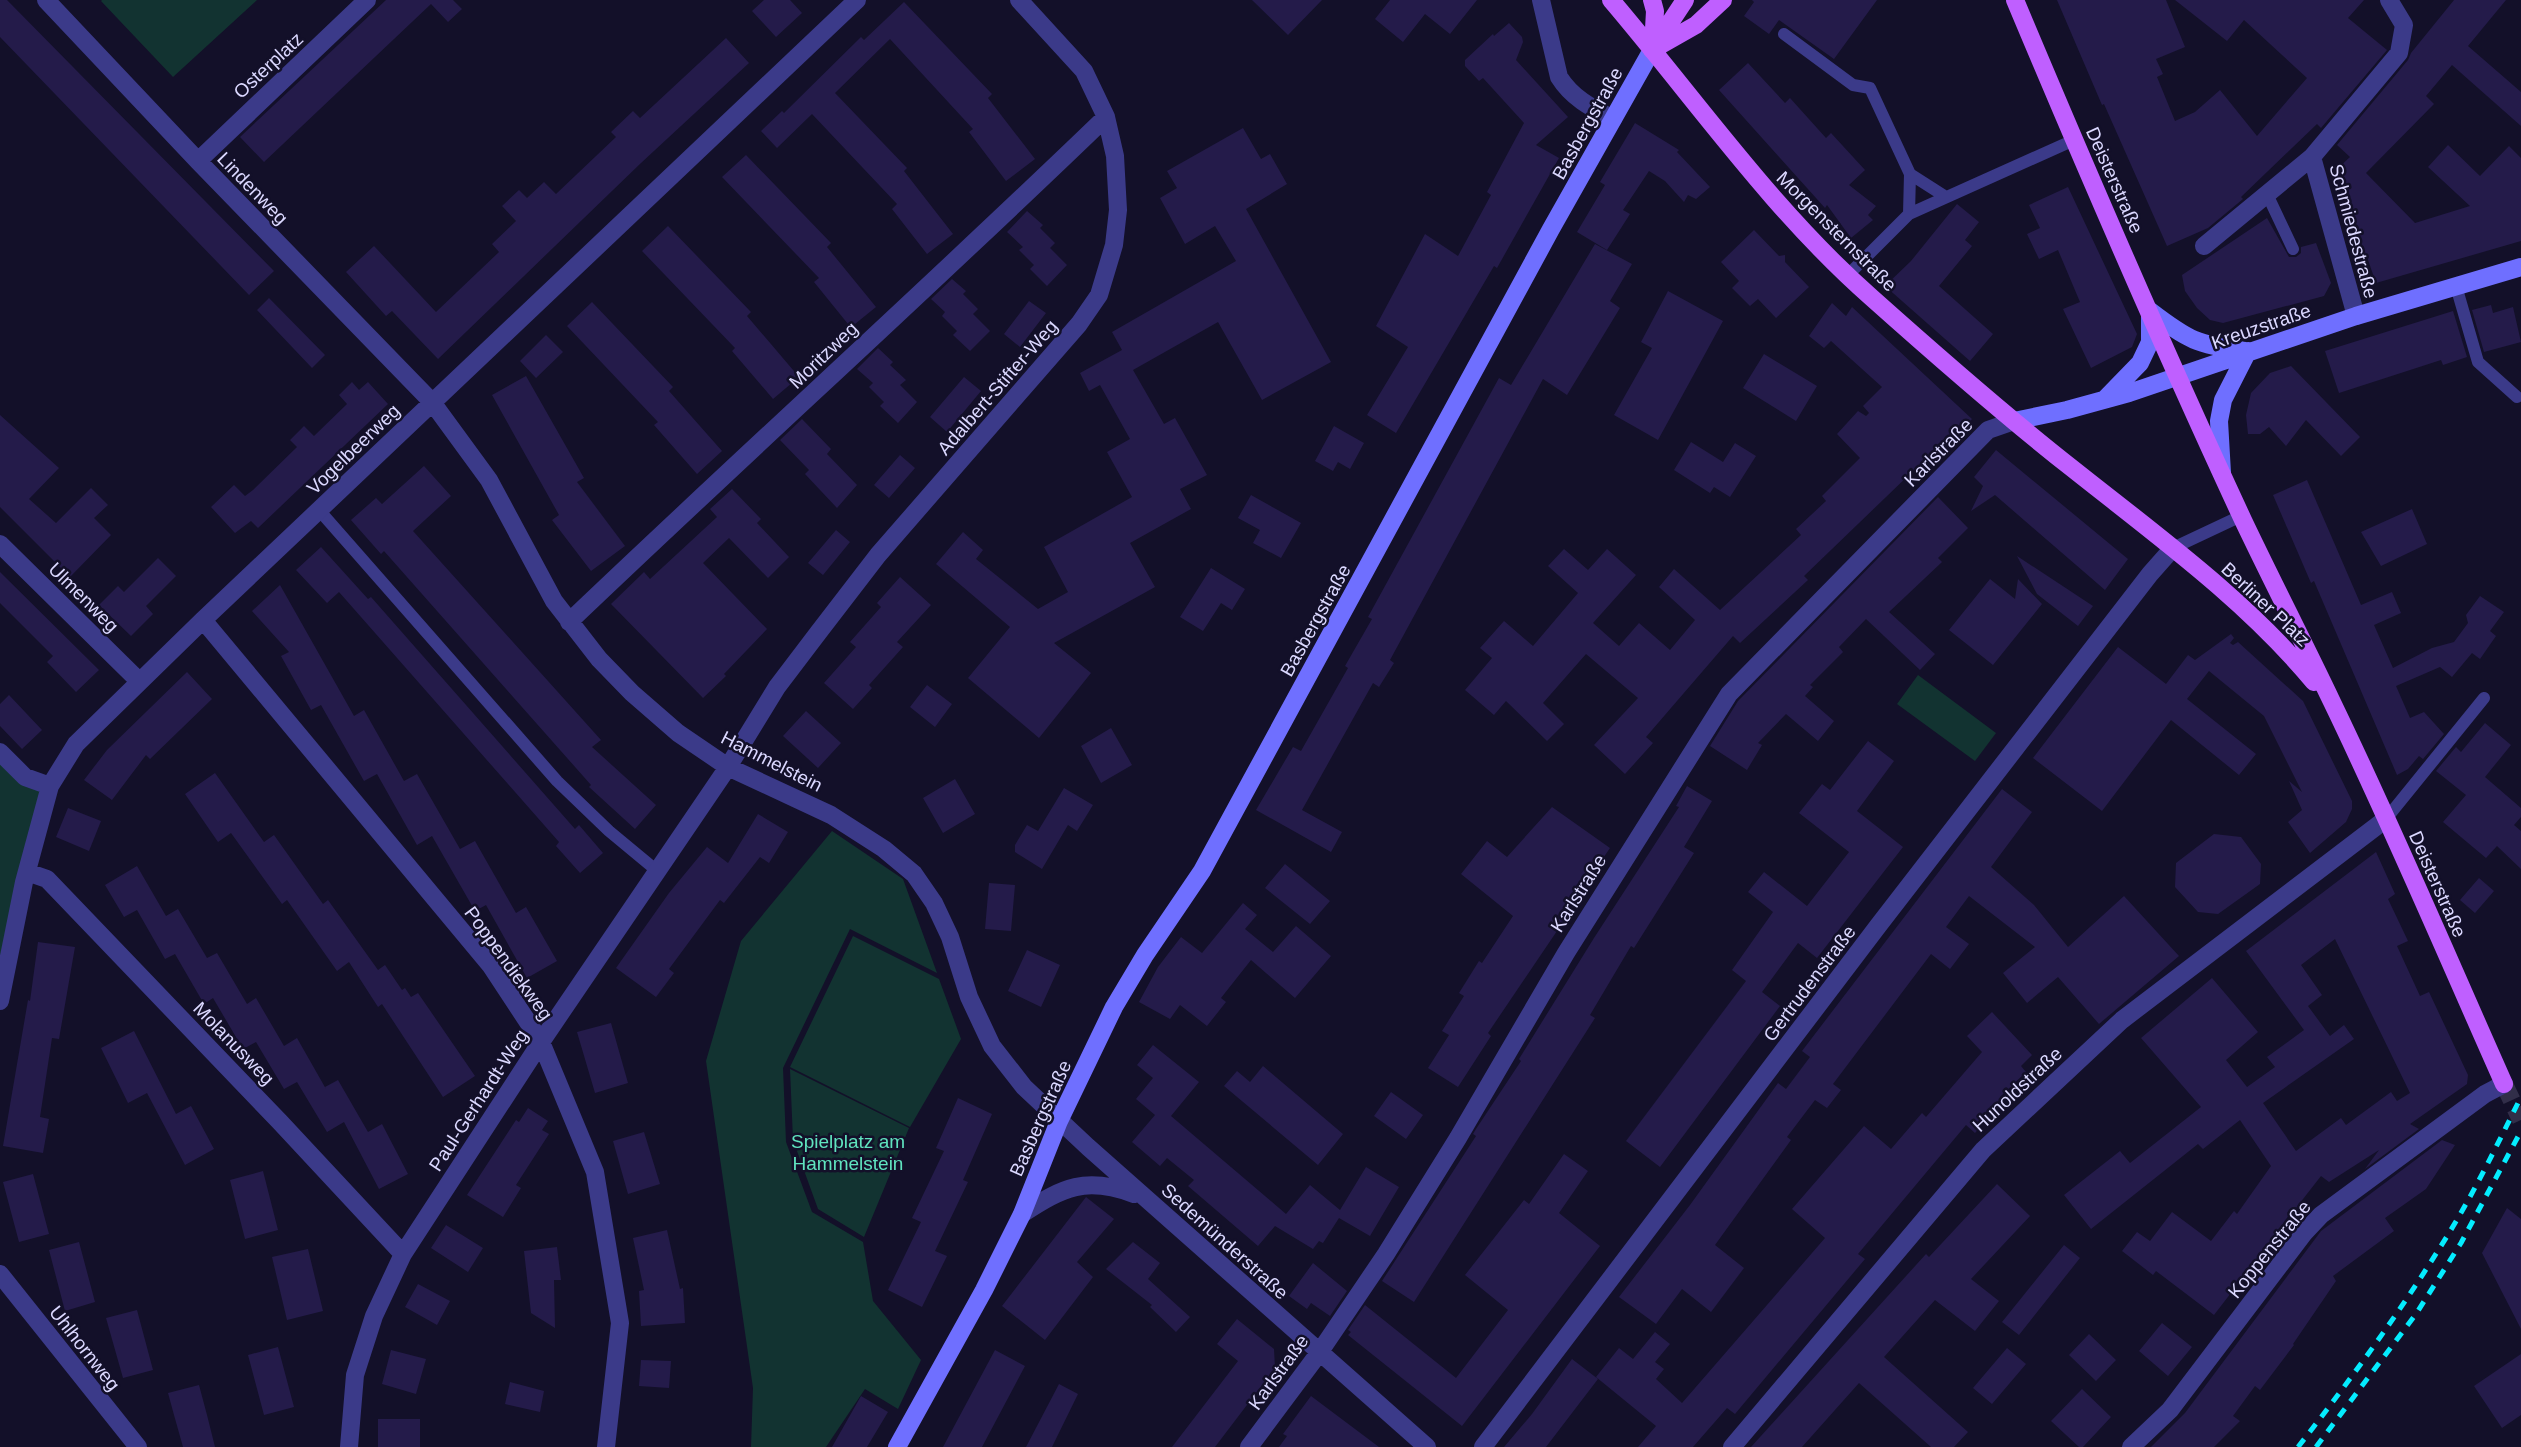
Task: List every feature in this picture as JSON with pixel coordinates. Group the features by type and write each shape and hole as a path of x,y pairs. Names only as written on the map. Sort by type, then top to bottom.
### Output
{"main road":[{"name":"Morgensternstraße","path":"1611,0 1752,176 1848,275 2014,421"},
{"path":"1652,0 1655,11 1652,50"},
{"path":"1652,50 1685,0"},
{"path":"1652,50 1696,25 1723,0"},
{"name":"Deisterstraße","path":"2015,0 2178,377"},
{"name":"Basbergstraße","path":"897,1447 984,1290 1022,1214 1059,1121 1114,1007 1145,955 1202,871 1652,50"},
{"name":"Kreuzstraße","path":"2014,421 2104,401 2356,316 2521,267"},
{"path":"2150,311 2176,332 2198,344 2248,351 2223,400 2219,421 2222,473"},
{"path":"2104,401 2140,363 2150,342 2150,311"},
{"name":"Berliner Platz","path":"2178,377 2241,516 2333,703"},
{"name":"Berliner Platz","path":"2014,421 2173,548 2284,645 2333,703"},
{"name":"Deisterstraße","path":"2333,703 2504,1084"}],"street":[{"name":"Osterplatz","path":"198,161 367,0"},
{"name":"Vogelbeerweg","path":"0,1002 27,872 50,786 76,744 203,620 857,0"},
{"name":"Adalbert-Stifter-Weg","path":"728,767 777,687 871,565 1079,324 1099,295 1114,245 1118,210 1115,156 1106,117 1084,71 1019,0"},
{"path":"1541,0 1559,77 1566,88 1586,105 1613,119"},
{"name":"Schmiedestraße","path":"2204,246 2312,157 2399,53 2403,26 2389,0"},
{"name":"Lindenweg","path":"53,2 198,161 432,402"},
{"name":"Moritzweg","path":"569,622 1106,117"},
{"name":"Schmiedestraße","path":"2312,157 2356,316"},
{"name":"Hammelstein","path":"432,402 489,480 533,565 569,622 599,659 632,693 678,733 728,767 831,814 884,849 914,874 934,903 945,926 969,997 992,1046 1024,1087 1059,1121"},
{"name":"Karlstraße","path":"1249,1447 1319,1353 1399,1234 1566,953 1728,694 1988,430 2014,421"},
{"name":"Ulmenweg","path":"0,544 139,681"},
{"name":"Gertrudenstraße","path":"1483,1447 1878,926 2150,574 2173,548"},
{"name":"Poppendiekweg","path":"203,620 491,966 541,1042 595,1172 620,1323 606,1447"},
{"path":"0,752 25,777 50,786"},
{"name":"Paul-Gerhardt-Weg","path":"349,1447 355,1375 374,1316 403,1254 541,1042 728,767"},
{"name":"Hunoldstraße","path":"1732,1447 1983,1150 2122,1020 2386,819"},
{"name":"Molanusweg","path":"27,872 47,879 403,1254"},
{"name":"Koppenstraße","path":"2131,1447 2170,1409 2304,1233 2321,1215 2485,1094 2504,1084"},
{"name":"Sedemünderstraße","path":"1059,1121 1427,1447"},
{"name":"Basbergstraße","path":"1022,1214 1050,1196 1084,1184 1113,1186 1147,1199"},
{"name":"Uhlhornweg","path":"0,1274 138,1447"}],"lane":[{"path":"1784,34 1853,85 1870,88 1910,174 1909,214"},
{"path":"1848,275 1909,214 2074,140"},
{"path":"1910,174 1946,197"},
{"path":"2267,194 2293,249"},
{"path":"2456,286 2478,362 2517,397"},
{"path":"319,510 556,781 608,831 656,870"},
{"path":"2173,548 2241,516"},
{"path":"2386,819 2484,698"}],"green space":[{"path":"102,0 257,0 173,77"},
{"path":"1918,675 1996,733 1975,761 1897,704"},
{"path":"0,752 50,786 0,979"},
{"path":"832,831 903,879 937,973 850,929 783,1068 786,1142 812,1212 863,1242 873,1301 921,1360 898,1409 865,1389 826,1447 751,1447 753,1388 706,1061 741,941"},
{"path":"853,936 939,979 961,1039 910,1127 790,1067"},
{"name":"Spielplatz am Hammelstein","path":"790,1069 909,1128 864,1237 818,1209 793,1140"}],"building":[{"path":"0,0 7,0 274,271 249,295 0,37"},
{"path":"386,0 453,0 462,9 448,22 431,4 264,162 240,137"},
{"path":"764,0 790,0 802,13 776,37 752,11"},
{"path":"1252,0 1322,0 1288,35"},
{"path":"1390,0 1477,0 1450,34 1425,14 1403,42 1375,19"},
{"path":"1752,0 1877,0 1834,59 1779,20 1769,34 1744,16 1754,2"},
{"path":"2057,0 2166,0 2185,47 2156,59 2163,74 2157,77 2175,121 2195,112 2220,90 2257,136 2307,78 2244,20 2227,41 2175,0 2364,0 2348,18 2387,50 2321,128 2317,124 2241,197 2243,199 2208,228 2167,246"},
{"path":"2454,0 2506,0 2468,46 2521,92 2521,126 2452,65 2426,96 2434,104 2366,173 2415,223 2470,206 2428,167 2448,145 2480,176 2509,146 2521,158 2521,241 2376,283 2367,257 2360,256 2335,171 2350,157 2337,145"},
{"path":"904,2 992,94 988,98 1035,159 1006,181 969,132 973,129 890,39 835,93 907,168 904,171 953,234 927,254 892,209 897,204 812,114 777,148 761,131 782,111 784,113 861,37 864,40"},
{"path":"1509,23 1522,37 1523,42 1516,60 1568,117 1536,145 1559,158 1497,268 1494,266 1396,433 1367,415 1408,347 1376,326 1425,234 1458,256 1491,195 1487,192 1524,123 1483,78 1479,81 1465,66 1465,60"},
{"path":"726,38 749,63 438,359 392,311 386,316 346,272 374,246 436,312 499,252 492,244 516,221 502,206 519,190 527,198 544,182 556,194 616,137 611,132 633,111 640,118"},
{"path":"1748,63 1785,103 1790,98 1826,138 1831,133 1865,170 1849,185 1876,206 1868,215 1873,220 1851,238 1827,205 1825,208 1719,90"},
{"path":"1635,123 1679,150 1677,152 1710,187 1696,199 1688,195 1684,202 1665,181 1649,171 1623,210 1630,214 1607,250 1577,232 1605,185 1600,182"},
{"path":"1243,128 1261,159 1270,154 1287,184 1246,209 1331,362 1262,400 1218,322 1133,370 1164,424 1175,418 1207,475 1180,489 1191,509 1130,543 1155,587 1054,643 1091,673 1039,738 968,678 1010,627 936,564 963,532 983,550 976,559 1038,609 1068,592 1044,547 1132,497 1107,452 1130,439 1100,385 1089,391 1080,373 1122,350 1112,332 1236,261 1215,226 1185,244 1160,198 1177,188 1167,171"},
{"path":"746,155 831,243 827,247 876,307 855,324 848,324 814,282 819,278 722,177"},
{"path":"2068,187 2137,334 2132,347 2091,368 2063,309 2080,302 2058,250 2039,259 2027,234 2040,228 2029,205"},
{"path":"1957,204 1979,222 1965,240 1972,246 1939,286 1993,334 1970,361 1885,286 1911,261"},
{"path":"1027,211 1043,225 1040,228 1055,243 1050,248 1067,265 1047,286 1030,269 1034,265 1019,250 1023,247 1007,232"},
{"path":"2267,218 2289,257 2296,257 2301,253 2301,247 2316,243 2331,283 2324,296 2223,323 2210,320 2185,291 2182,275"},
{"path":"668,226 751,312 747,316 799,377 773,399 732,351 735,348 642,251"},
{"path":"1754,230 1779,256 1785,255 1785,262 1809,287 1776,318 1758,299 1750,306 1732,288 1739,281 1721,262"},
{"path":"1595,244 1632,264 1610,301 1620,308 1567,395 1543,379 1390,660 1394,663 1379,687 1373,683 1302,810 1342,832 1331,852 1256,810 1293,747 1301,751 1348,668 1345,666 1372,619 1368,617 1499,378 1511,385"},
{"path":"952,279 966,291 963,294 978,309 973,314 990,331 970,351 953,335 957,331 942,316 945,312 931,299"},
{"path":"1668,291 1723,321 1658,440 1614,415 1652,348 1641,342"},
{"path":"269,298 325,355 312,368 257,310"},
{"path":"1029,301 1046,313 1020,347 1004,334"},
{"path":"592,302 673,387 669,391 722,451 697,474 654,425 658,422 567,326"},
{"path":"1832,303 1846,316 1852,307 1972,419 1946,447 1942,448 1940,445 1804,576 1808,580 1740,643 1733,636 1646,737 1653,743 1625,774 1594,745 1638,698 1586,654 1543,703 1564,724 1547,741 1506,701 1494,715 1465,690 1492,658 1480,648 1504,621 1533,646 1578,593 1548,566 1564,549 1588,570 1607,549 1636,575 1593,623 1619,646 1639,623 1670,650 1695,620 1659,587 1674,569 1720,610 1801,535 1796,529 1826,501 1822,496 1860,458 1837,434 1858,411 1866,416 1869,413 1863,406 1882,387 1831,341 1824,348 1809,336"},
{"path":"2491,305 2493,313 2513,307 2521,342 2484,352 2472,310"},
{"path":"2453,311 2467,357 2443,365 2441,360 2339,393 2325,351"},
{"path":"546,335 563,352 536,378 520,361"},
{"path":"878,348 893,362 890,365 906,380 900,385 917,402 898,423 880,406 884,402 869,387 873,383 857,369"},
{"path":"1764,354 1817,386 1796,421 1743,388"},
{"path":"2291,366 2360,437 2341,456 2306,420 2286,446 2269,427 2260,434 2248,434 2246,415 2251,393 2270,373"},
{"path":"526,376 584,478 577,482 625,546 591,571 552,520 559,515 492,395"},
{"path":"964,377 981,391 947,432 930,417"},
{"path":"352,382 359,390 368,382 388,404 258,528 251,521 235,533 211,507 234,485 245,496 253,490 297,447 290,440 304,426 314,436 347,404 339,395"},
{"path":"0,415 59,468 29,499 56,523 91,488 108,505 94,518 111,535 70,577 0,507"},
{"path":"802,419 831,449 827,454 857,485 837,508 805,474 809,470 780,440"},
{"path":"1334,426 1364,443 1350,469 1338,462 1333,471 1315,461"},
{"path":"1691,442 1723,462 1735,443 1756,456 1730,497 1714,487 1710,493 1674,470"},
{"path":"1996,450 2128,559 2105,590 1995,495 1971,511 1983,486 1974,477"},
{"path":"900,455 915,468 889,498 874,485"},
{"path":"424,466 451,496 413,531 601,740 592,747 656,805 635,829 589,787 591,785 384,551 381,554 351,520 376,498 382,504"},
{"path":"2307,480 2361,605 2392,592 2401,613 2374,625 2393,668 2432,648 2454,642 2468,623 2466,615 2480,596 2504,612 2490,631 2496,636 2480,659 2472,653 2452,677 2440,667 2396,686 2410,718 2424,712 2444,734 2423,759 2419,756 2408,769 2397,775 2314,581 2311,583 2273,495"},
{"path":"732,489 761,519 757,523 789,557 768,578 729,538 703,563 767,629 703,698 611,604 644,572 650,579 717,517 710,509"},
{"path":"1251,495 1301,523 1281,558 1253,543 1260,530 1238,518"},
{"path":"1938,497 1968,528 1938,558 1942,562 1889,612 1935,654 1920,670 1866,619 1839,647 1843,652 1810,685 1813,687 1805,696 1834,721 1818,741 1786,714 1758,743 1762,745 1747,770 1710,746 1738,701"},
{"path":"2412,509 2427,544 2381,566 2361,532"},
{"path":"836,530 850,542 823,575 808,563"},
{"path":"321,547 368,599 371,597 575,829 579,825 603,853 580,873 556,846 559,842 339,592 327,603 296,570"},
{"path":"2017,556 2093,606 2078,626 2037,594"},
{"path":"158,558 176,576 146,606 153,614 131,636 99,605 118,586 124,592"},
{"path":"1211,568 1245,589 1232,610 1221,603 1203,631 1180,617"},
{"path":"0,572 99,670 76,692 47,662 53,656 0,603"},
{"path":"900,577 931,605 897,642 903,647 869,685 872,688 853,709 824,683 856,647 850,642 881,607 877,603"},
{"path":"1990,579 2015,599 2018,579 2042,604 1993,665 1949,630"},
{"path":"280,585 354,716 364,710 404,781 417,774 460,849 475,841 516,913 526,907 557,961 527,978 486,905 475,911 432,836 417,845 377,774 364,781 321,705 311,710 281,656 289,652 252,611"},
{"path":"2231,634 2234,638 2230,643 2233,645 2238,642 2303,701 2352,801 2352,809 2346,822 2310,853 2288,822 2302,810 2289,781 2302,792 2264,716 2209,671 2187,699 2256,754 2239,775 2171,720 2102,811 2033,758 2118,647 2166,684 2188,655 2195,660"},
{"path":"187,672 212,699 150,759 146,755 112,800 84,780 107,750"},
{"path":"927,685 952,704 935,727 910,707"},
{"path":"9,695 42,730 22,749 0,726 0,704"},
{"path":"806,711 841,743 818,768 783,736"},
{"path":"2485,723 2511,745 2485,777 2521,808 2521,817 2514,825 2521,831 2521,869 2497,846 2486,858 2443,822 2466,795 2436,771 2456,747 2461,752"},
{"path":"1111,728 1132,765 1101,783 1081,746"},
{"path":"1868,741 1894,761 1857,811 1903,847 1817,958 1798,943 1762,992 1780,1006 1660,1167 1626,1141 1746,981 1732,970 1773,912 1748,892 1764,872 1807,906 1849,852 1799,813 1822,784 1830,790"},
{"path":"215,773 264,842 274,835 323,904 328,900 378,970 385,965 402,990 405,988 411,997 418,993 475,1076 443,1097 382,1004 378,1007 349,962 337,971 287,900 282,904 231,833 218,842 185,794"},
{"path":"955,779 975,814 943,833 923,798"},
{"path":"1687,786 1712,801 1684,847 1694,853 1634,948 1631,946 1590,1015 1595,1018 1414,1302 1382,1281 1476,1136 1473,1134 1521,1061 1519,1059 1679,807 1676,806"},
{"path":"1064,788 1093,805 1077,831 1068,825 1042,869 1015,852 1015,845 1027,825 1038,831"},
{"path":"2002,789 2032,812 1991,867 2034,905 2068,947 2124,896 2179,956 2099,1024 2058,977 2027,1003 2003,973 2035,947 1969,896 1946,927 1969,944 1950,969 1931,954 1833,1084 1841,1090 1827,1108 1815,1100 1787,1137 1791,1140 1715,1245 1744,1268 1711,1312 1682,1289 1656,1324 1619,1297 1690,1205 1778,1083 1786,1089 1810,1057 1802,1051"},
{"path":"1552,807 1610,848 1488,1033 1491,1036 1458,1087 1428,1068 1449,1035 1442,1031 1464,996 1459,993 1513,916 1461,874 1487,841 1507,857"},
{"path":"68,808 101,821 89,851 56,837"},
{"path":"758,814 788,832 769,863 760,857 724,903 720,900 669,969 674,973 656,997 616,968 669,893 707,847 728,863"},
{"path":"2214,834 2241,837 2261,864 2260,884 2218,914 2198,912 2175,887 2176,863"},
{"path":"2376,852 2395,894 2388,899 2408,941 2397,946 2420,996 2429,992 2468,1075 2467,1084 2410,1124 2419,1129 2365,1169 2379,1150 2329,1182 2321,1176 2296,1208 2287,1213 2289,1215 2271,1241 2214,1315 2156,1271 2153,1275 2122,1251 2137,1232 2150,1241 2172,1212 2211,1241 2234,1211 2237,1214 2271,1166 2240,1120 2203,1149 2198,1144 2091,1229 2064,1195 2120,1151 2130,1163 2201,1107 2141,1038 2212,978 2258,1032 2226,1060 2247,1087 2275,1067 2267,1057 2304,1030 2246,951","holes":["2335,939 2410,1093 2397,1101 2391,1092 2346,1125 2341,1118 2296,1151 2263,1103 2354,1039 2344,1025 2330,1036 2308,1006 2322,995 2301,965"]},
{"path":"1285,864 1330,901 1310,924 1265,888"},
{"path":"137,866 166,916 178,909 207,958 217,953 247,1004 256,998 284,1046 297,1038 326,1089 325,1087 338,1080 368,1132 382,1124 408,1174 379,1189 344,1122 327,1132 297,1082 284,1089 256,1042 243,1049 213,998 204,1004 175,954 165,959 137,910 124,917 105,885"},
{"path":"2479,878 2494,891 2475,913 2460,900"},
{"path":"989,883 1015,885 1011,931 985,929"},
{"path":"1243,903 1257,915 1245,929 1273,952 1296,926 1331,956 1295,998 1251,960 1221,998 1226,1002 1207,1026 1180,1005 1170,1019 1139,1002 1158,967 1181,937 1202,953"},
{"path":"38,942 75,947 59,1039 52,1038 40,1117 49,1119 43,1153 3,1146"},
{"path":"1027,950 1060,965 1041,1007 1008,991"},
{"path":"1992,1012 2032,1055 2021,1066 2026,1072 2000,1097 2004,1100 1975,1133 1966,1125 1858,1254 1865,1259 1735,1414 1727,1408 1693,1447 1638,1447 1656,1426 1596,1377 1619,1348 1633,1359 1655,1332 1670,1344 1655,1362 1664,1369 1656,1379 1682,1403 1825,1238 1792,1209 1864,1126 1891,1149 1922,1113 1926,1117 1982,1052 1967,1036"},
{"path":"611,1023 628,1083 595,1093 577,1032"},
{"path":"134,1031 176,1114 191,1106 214,1149 185,1165 147,1093 128,1103 101,1048"},
{"path":"1153,1045 1199,1082 1171,1116 1286,1214 1310,1185 1340,1210 1366,1167 1399,1187 1370,1236 1339,1218 1323,1243 1319,1241 1313,1249 1275,1226 1258,1246 1188,1186 1194,1180 1167,1158 1160,1166 1132,1142 1155,1115 1136,1099 1153,1078 1137,1065"},
{"path":"1263,1066 1343,1134 1318,1165 1224,1086 1237,1071 1250,1082"},
{"path":"1391,1092 1423,1115 1406,1139 1374,1116"},
{"path":"958,1098 992,1114 963,1180 968,1182 935,1251 947,1256 922,1307 888,1290 921,1222 912,1218 944,1151 936,1148"},
{"path":"528,1108 548,1121 542,1130 549,1134 516,1185 521,1188 503,1217 467,1195 516,1120 519,1122"},
{"path":"644,1132 660,1184 628,1194 613,1141"},
{"path":"2442,1140 2455,1145 2426,1189 2385,1218 2394,1231 2333,1276 2336,1281 2294,1345 2260,1390 2255,1386 2233,1416 2240,1421 2214,1447 2151,1447 2185,1413 2321,1231"},
{"path":"1564,1154 1588,1171 1559,1213 1600,1246 1462,1426 1348,1335 1351,1332 1348,1330 1365,1305 1456,1378 1508,1310 1465,1275 1524,1200 1529,1204"},
{"path":"263,1171 278,1230 245,1239 230,1180"},
{"path":"33,1174 49,1234 19,1242 3,1182"},
{"path":"1997,1184 2030,1216 1971,1279 1999,1301 1975,1331 1935,1300 1884,1357 1968,1432 1954,1447 1931,1447 1859,1383 1802,1447 1751,1447 1926,1254 1929,1257"},
{"path":"1086,1197 1114,1219 1077,1262 1093,1277 1045,1340 1002,1306"},
{"path":"2507,1208 2521,1219 2521,1329 2482,1253"},
{"path":"446,1225 483,1248 468,1272 431,1248"},
{"path":"667,1230 680,1289 683,1288 685,1323 641,1326 639,1291 644,1290 633,1238"},
{"path":"79,1242 95,1302 65,1311 49,1250"},
{"path":"1133,1242 1160,1263 1148,1279 1190,1317 1176,1332 1150,1307 1152,1305 1106,1269"},
{"path":"2064,1245 2080,1258 2019,1335 2002,1322"},
{"path":"557,1247 561,1280 554,1280 555,1328 531,1313 524,1251"},
{"path":"308,1249 323,1311 287,1320 272,1257"},
{"path":"1313,1263 1347,1291 1330,1316 1311,1303 1307,1309 1289,1296"},
{"path":"418,1284 450,1301 437,1325 405,1307"},
{"path":"137,1310 153,1370 123,1378 106,1318"},
{"path":"1237,1319 1274,1349 1275,1368 1215,1447 1172,1447 1238,1361 1217,1344"},
{"path":"2162,1323 2192,1347 2168,1376 2139,1351"},
{"path":"2089,1334 2116,1360 2096,1381 2069,1355"},
{"path":"278,1347 294,1407 264,1415 248,1355"},
{"path":"2007,1348 2026,1364 1992,1404 1973,1388"},
{"path":"391,1350 426,1359 416,1394 382,1384"},
{"path":"995,1350 1025,1366 982,1447 943,1447"},
{"path":"2521,1354 2521,1415 2502,1428 2474,1386"},
{"path":"1572,1359 1598,1379 1546,1447 1504,1447 1532,1414"},
{"path":"641,1360 671,1361 669,1388 639,1386"},
{"path":"510,1382 544,1391 540,1412 505,1404"},
{"path":"1059,1384 1078,1394 1052,1447 1026,1447"},
{"path":"199,1385 215,1447 183,1447 168,1393"},
{"path":"2082,1389 2111,1417 2083,1447 2079,1447 2051,1421"},
{"path":"861,1396 888,1412 867,1447 832,1447"},
{"path":"1311,1396 1379,1447 1279,1447 1287,1436 1283,1434"},
{"path":"378,1419 420,1419 420,1447 378,1447"}],"tunnel":[{"path":"2504,1084 2521,1120"}],"railway":[{"path":"2298,1447 2432,1261 2468,1200 2521,1097"},
{"path":"2316,1447 2416,1314 2461,1243 2521,1131"}]}
